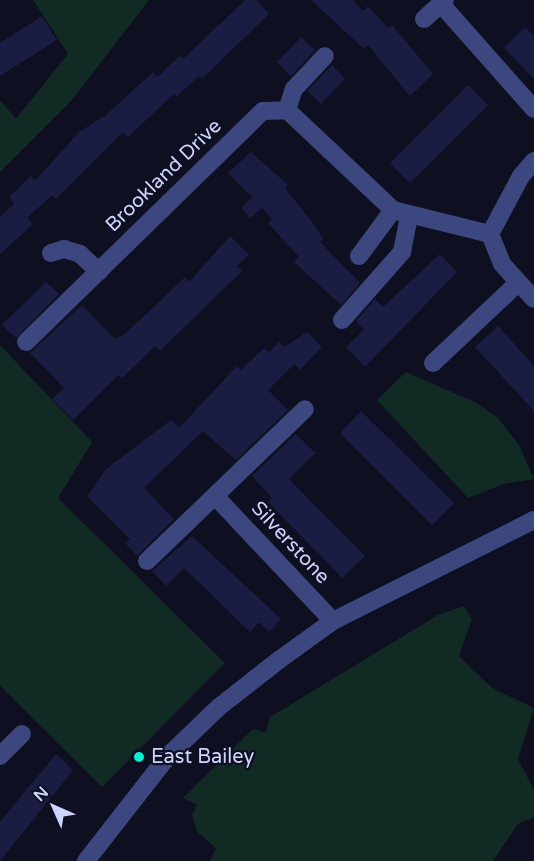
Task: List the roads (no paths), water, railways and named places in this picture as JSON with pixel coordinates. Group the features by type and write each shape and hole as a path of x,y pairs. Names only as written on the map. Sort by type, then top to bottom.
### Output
{"street":[{"path":"424,18 443,2 534,109"},
{"path":"325,56 294,89 287,110 401,212 490,234"},
{"name":"Brookland Drive","path":"26,342 81,291 263,111 287,110"},
{"path":"534,161 521,176 490,234 502,264 534,299"},
{"path":"360,256 401,212"},
{"path":"342,320 402,252 401,212"},
{"path":"51,253 64,249 80,254 99,272"},
{"path":"433,363 518,283"},
{"path":"147,561 305,409"},
{"name":"Silverstone","path":"215,496 333,621"},
{"path":"86,861 168,756 219,707 333,621 534,520"},
{"path":"0,756 22,734"}],"place":[{"name":"East Bailey","path":"139,757"}]}
